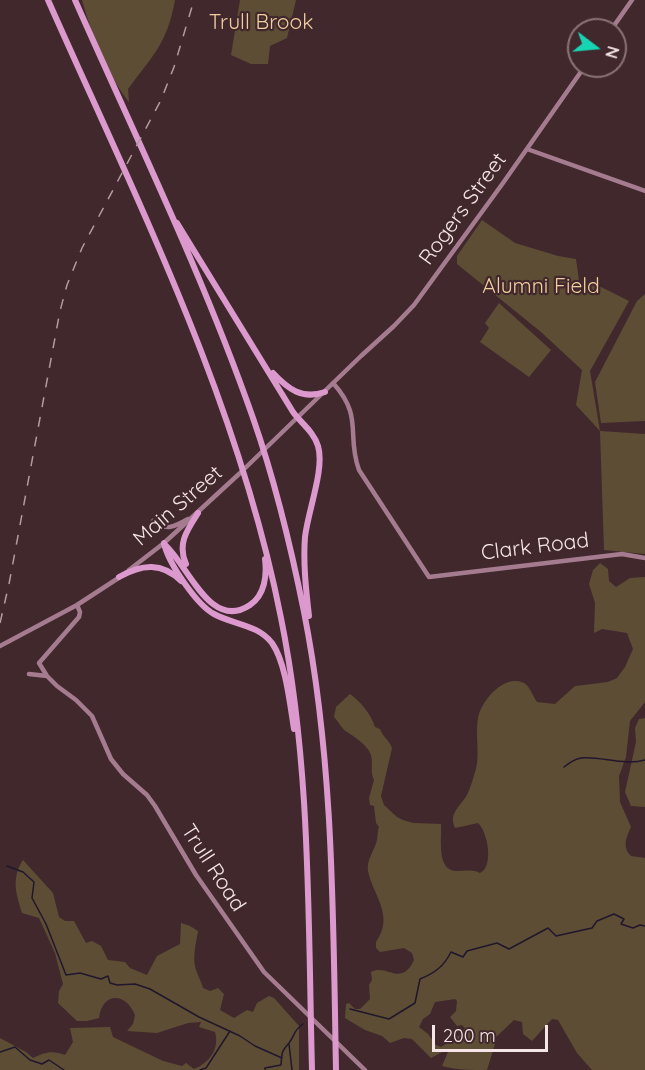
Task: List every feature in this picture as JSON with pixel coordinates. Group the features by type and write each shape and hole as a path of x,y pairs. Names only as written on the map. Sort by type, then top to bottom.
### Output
{"highway":[{"path":"48,0 198,341 242,465 262,532 288,655 304,793 312,1070"},
{"path":"75,0 218,326 265,458 293,559 314,663"},
{"path":"162,196 298,418 316,440 321,455 308,518 304,558 329,811 336,1070"},
{"path":"263,361 279,380 294,392 309,395 324,392"},
{"path":"191,575 181,549 184,536 198,513"},
{"path":"164,543 191,575 206,599 217,607 232,611 249,606 259,596 265,581 262,532"},
{"path":"164,543 169,558 188,587"},
{"path":"119,577 139,569 159,567 173,573 211,612 254,628 264,635 275,649 280,662 290,702 304,793"}],"street":[{"path":"619,18 632,0"},
{"name":"Rogers Street","path":"356,361 414,305 577,78"},
{"path":"527,149 645,191"},
{"name":"Main Street","path":"1,646 119,577 164,543 356,361"},
{"name":"Clark Road","path":"333,383 346,397 351,412 359,470 429,577 622,554 645,558"},
{"path":"153,521 162,527 172,528 198,513"},
{"name":"Trull Road","path":"76,604 80,612 79,617 39,663 46,676 92,716 111,759 155,806 196,875 270,979 365,1070"},
{"path":"29,674 46,676"}],"green space":[{"path":"82,0 175,0 163,39 152,58 128,89 129,102 113,79 101,53"},
{"name":"Trull Brook","path":"240,0 296,0 287,38 270,46 268,64 251,64 231,55"},
{"name":"Alumni Field","path":"482,220 515,243 576,259 580,288 591,282 629,301 590,371 600,431 576,405 582,370 541,332 457,264 457,256"},
{"path":"645,294 645,421 601,423 595,382 637,301"},
{"path":"499,303 551,350 529,377 480,342 489,328 485,323"},
{"path":"600,431 645,434 645,554 604,550"},
{"path":"600,563 608,569 609,581 616,587 630,578 645,577 645,702 630,721 626,757 619,776 620,802 631,827 626,839 626,849 631,856 645,858 645,1070 592,1070 577,1053 558,1020 552,1019 532,1041 523,1034 522,1022 514,1020 494,1039 495,1044 487,1070 442,1066 448,1052 451,1051 448,1049 431,1058 412,1039 404,1038 390,1043 382,1036 365,1030 345,1018 346,1004 349,1003 355,1009 360,1009 370,999 371,972 383,970 399,974 409,968 414,960 412,953 404,948 380,952 376,948 383,923 383,914 368,871 368,863 376,844 379,827 376,823 374,806 370,805 369,798 374,780 372,758 365,746 345,731 334,717 336,707 350,694 365,709 375,727 380,729 391,745 381,796 384,805 403,820 413,823 441,824 441,852 445,865 456,871 480,873 487,864 488,857 487,841 482,827 478,823 455,828 453,816 468,792 476,769 477,724 484,704 501,685 516,681 526,684 537,702 555,704 575,686 608,682 617,678 633,649 627,633 602,629 594,633 595,603 589,584 593,570","holes":["455,999 457,1001 456,1011 450,1017 457,1026 462,1025 465,1028 460,1035 441,1047 436,1045 419,1027 423,1019 430,1014 435,1002"]},
{"path":"645,718 645,807 631,806 625,792 636,742 635,728 639,719"},
{"path":"23,860 53,893 59,917 65,921 74,921 86,943 92,941 101,946 108,960 125,962 130,968 147,975 157,956 180,944 181,923 198,931 194,961 203,988 210,991 218,988 224,994 220,1010 234,1018 247,1010 253,1012 257,1003 269,996 274,998 299,1026 299,1070 0,1070 0,1038 33,1058 49,1052 65,1055 73,1042 70,1028 110,1027 113,1037 163,1061 182,1066 186,1063 194,1069 209,1059 216,1044 215,1032 199,1027 201,1022 188,1023 157,1033 127,1031 133,1024 135,1015 131,1007 120,999 109,1000 104,1004 99,1018 87,1021 77,1021 58,1003 59,991 63,984 55,953 39,918 22,913 18,899 16,880"}],"waterway":[{"path":"564,767 581,758 629,762 645,760"},
{"path":"7,866 23,872 34,882 32,898 46,924 66,975 80,973 101,979 108,976 110,983 135,984 150,989 199,1017 282,1058"},
{"name":"Trull Brook","path":"350,1009 389,1019 415,1003 420,979 438,968 451,952 463,957 467,951 497,943 509,949 548,928 556,936 592,928 597,921 614,914 624,919 621,924 633,928 640,925 645,926"},
{"path":"265,1070 265,1068 281,1065 283,1051 303,1024"},
{"path":"200,1070 206,1068 230,1031"},
{"path":"289,1044 292,1070"},
{"path":"0,1052 15,1047 30,1060 42,1064 49,1060 64,1070"}],"railway":[{"path":"0,623 60,311 67,285 82,248 161,100 174,67 194,0"}]}
